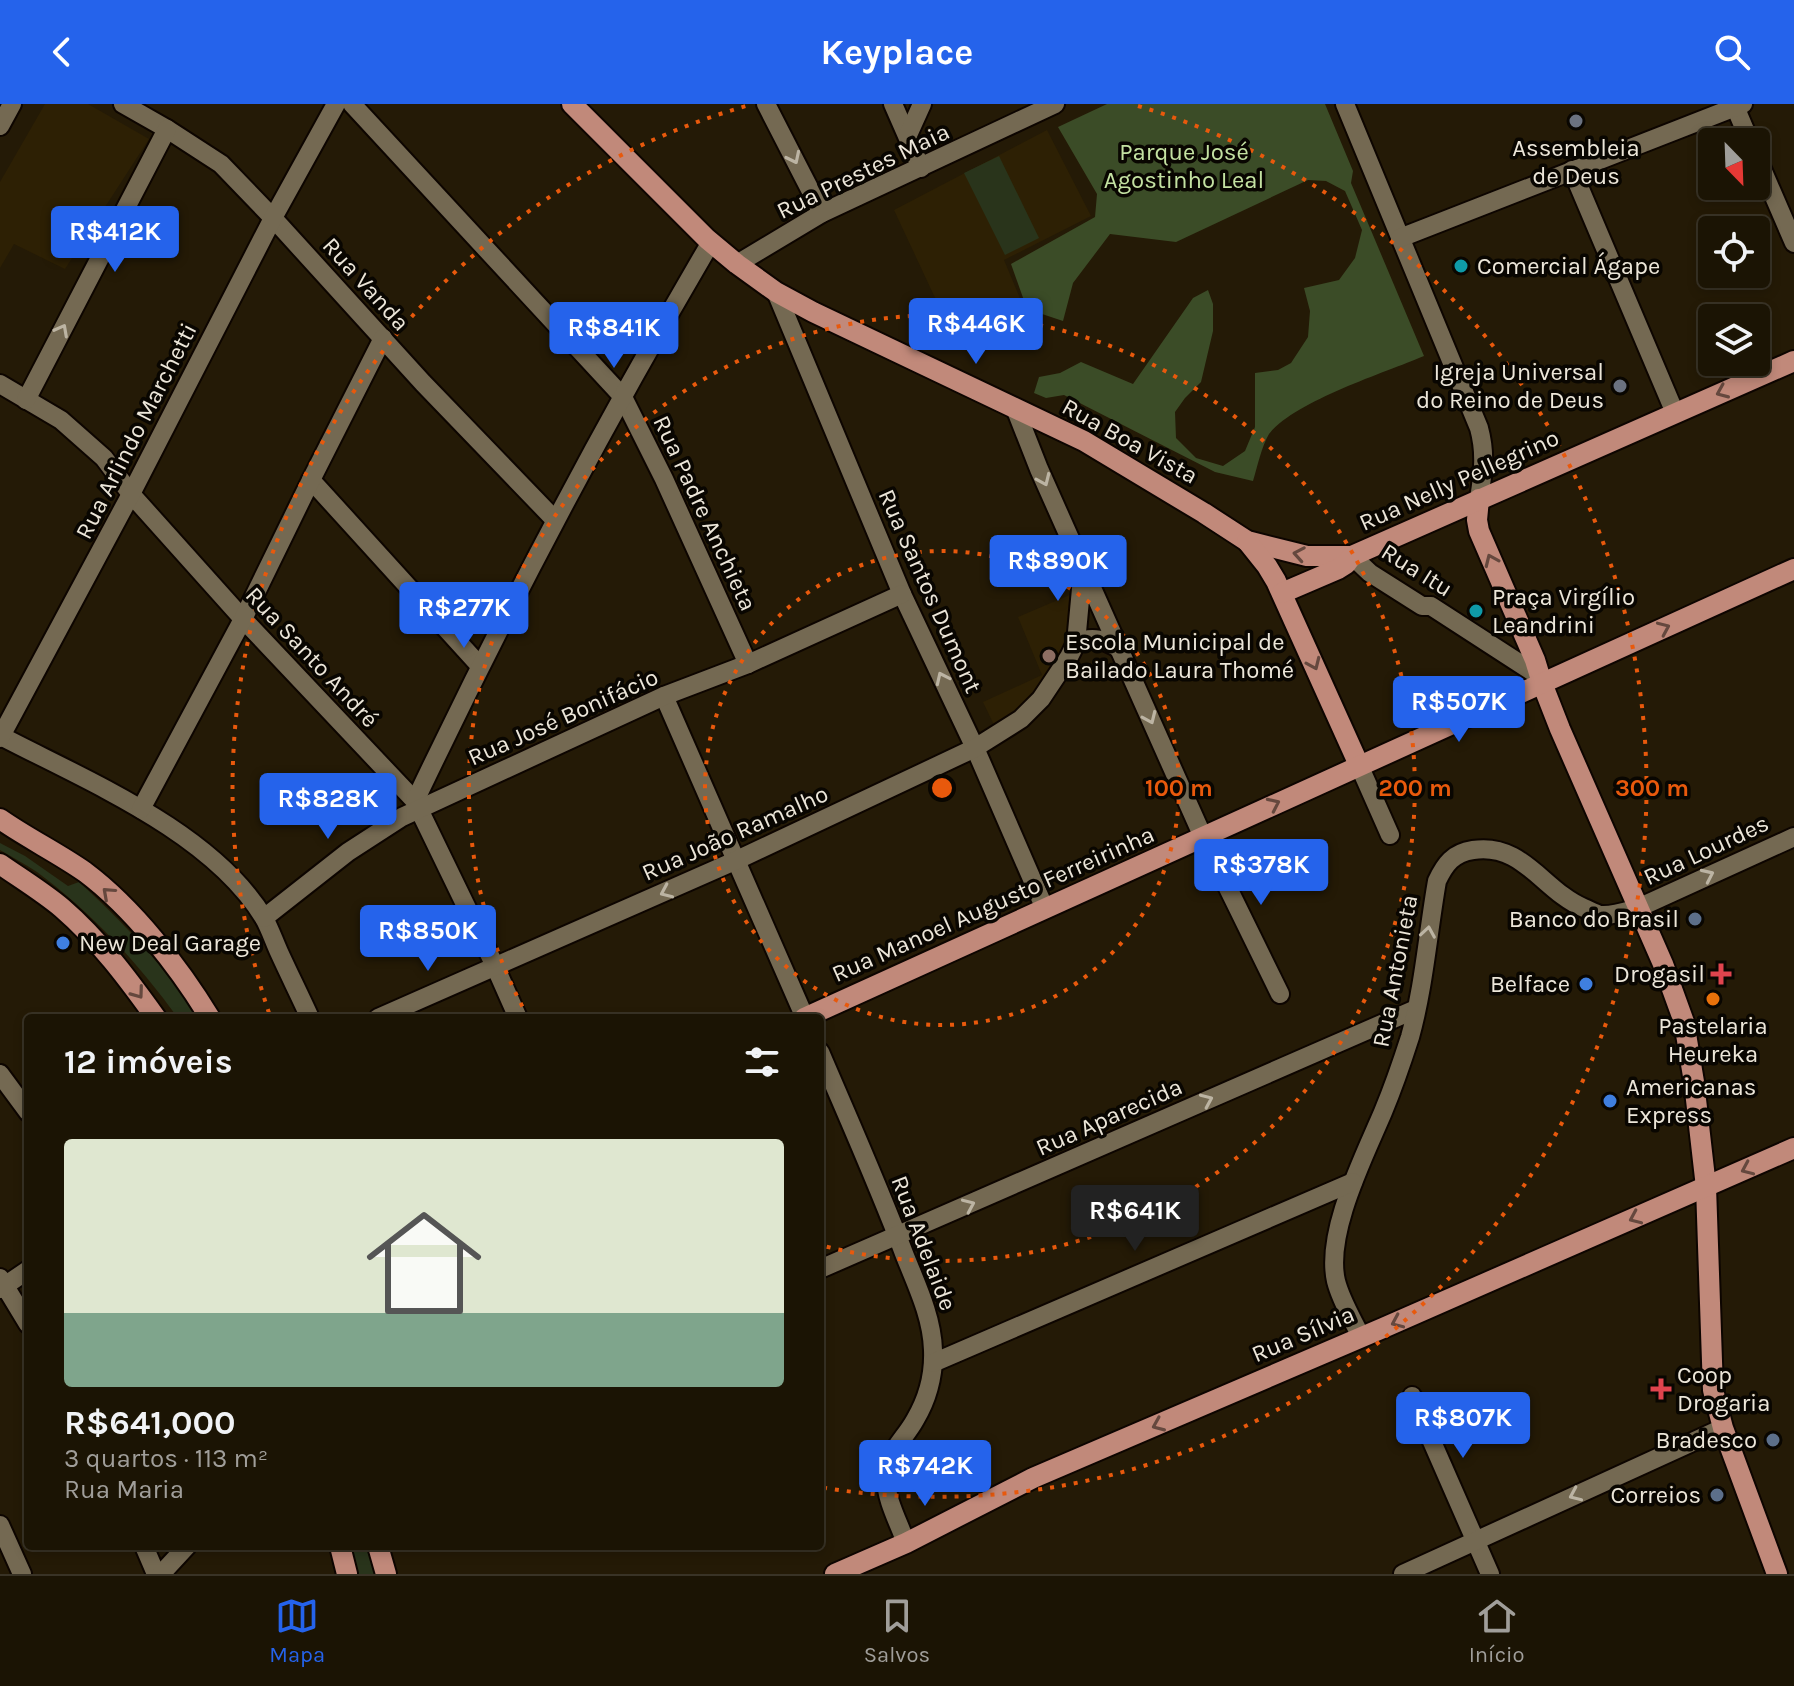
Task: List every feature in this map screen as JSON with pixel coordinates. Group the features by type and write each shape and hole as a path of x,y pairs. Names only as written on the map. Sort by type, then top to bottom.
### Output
{"main road":[{"name":"Rua Boa Vista","path":"564,104 578,111 711,242 776,292 1084,441 1247,541 1307,556 1352,556"},
{"name":"Rua Nelly Pellegrino","path":"1282,593 1338,569 1352,556 1794,361"},
{"path":"1479,499 1479,531 1684,1022 1706,1187 1713,1390 1723,1428 1777,1574"},
{"path":"1247,541 1267,566 1282,593 1359,765"},
{"name":"Rua Manoel Augusto Ferreirinha","path":"814,1014 1540,680 1794,569"},
{"path":"0,819 84,872 115,898 156,943 207,1014"},
{"path":"0,864 60,906 94,939 153,1014"},
{"name":"Rua Sílvia","path":"835,1574 906,1543 1033,1478 1706,1187 1792,1155"},
{"path":"341,1550 347,1574"},
{"path":"379,1550 386,1574"}],"street":[{"path":"0,126 12,104"},
{"name":"Rua Vanda","path":"123,104 221,164 423,383 555,520"},
{"name":"Rua Arlindo Marchetti","path":"0,737 336,104"},
{"name":"Rua Padre Anchieta","path":"352,104 623,397 748,664"},
{"path":"766,104 822,213"},
{"path":"893,104 921,168"},
{"path":"908,135 922,104"},
{"name":"Rua Prestes Maia","path":"737,264 822,213 1055,104"},
{"path":"1345,104 1479,428 1485,459 1479,499"},
{"path":"1400,238 1737,105 1745,128"},
{"path":"26,400 167,129"},
{"path":"1572,170 1675,413"},
{"path":"1770,187 1794,243"},
{"path":"418,805 480,666 555,520 711,242"},
{"name":"Rua Santos Dumont","path":"776,292 902,594 975,748 1045,909"},
{"path":"141,809 243,619 383,338"},
{"name":"Rua Santo André","path":"0,384 61,420 104,458 131,494 243,619 418,805 516,1014"},
{"path":"1015,408 1203,837 1280,994"},
{"path":"311,480 480,666"},
{"name":"Rua Itu","path":"1352,556 1370,573 1422,606 1431,606 1540,680"},
{"name":"Rua João Ramalho","path":"387,1014 737,860 975,748 1021,719 1055,680 1076,643 1083,567"},
{"name":"Rua José Bonifácio","path":"264,918 348,852 418,805 664,696 748,664 902,594"},
{"path":"1076,643 1092,638 1120,649"},
{"path":"664,696 803,1014"},
{"path":"0,737 141,809 200,849 227,873 264,918 308,1014"},
{"path":"1359,765 1390,835"},
{"name":"Rua Lourdes","path":"1638,908 1794,837"},
{"name":"Rua Antonieta","path":"1361,1337 1336,1281 1334,1265 1338,1235 1353,1182 1385,1107 1409,1039 1437,881 1444,866 1454,856 1467,851 1487,848 1504,851 1577,905 1601,915 1638,908"},
{"name":"Rua Aparecida","path":"824,1267 1416,1009"},
{"name":"Rua Adelaide","path":"824,1061 898,1236 932,1332 933,1363 925,1401 914,1423 890,1455 887,1466 888,1496 906,1543"},
{"path":"0,1074 24,1107"},
{"path":"933,1363 1353,1182"},
{"path":"24,1272 2,1284 24,1318"},
{"path":"1412,1396 1490,1574"},
{"path":"1403,1574 1723,1428"},
{"path":"0,1525 22,1574"},
{"path":"146,1550 159,1574 183,1550"}],"shaded area":[{"path":"45,104 88,104 149,139 65,269 14,244 0,268 0,182"},
{"path":"1047,130 1091,216 1004,260 1027,315 958,347 894,210"},
{"name":"Escola Municipal de Bailado Laura Thomé","path":"1072,594 1070,636 1055,677 996,729 983,702 1042,675 1018,617"}],"green space":[{"name":"Parque José Agostinho Leal","path":"1107,104 1325,104 1353,171 1351,183 1424,356 1319,399 1281,422 1266,439 1253,481 1215,472 1064,395 1046,398 1034,393 1039,377 1060,373 1081,362 1133,384 1193,298 1208,290 1213,304 1213,331 1201,382 1175,412 1176,438 1196,458 1223,466 1245,451 1255,427 1255,373 1278,370 1291,363 1308,337 1310,311 1304,288 1339,280 1355,258 1362,230 1345,191 1326,181 1308,180 1176,242 1110,234 1073,283 1063,321 1027,309 1011,264 1095,217 1097,194 1058,127"},
{"path":"999,156 1039,238 1005,255 964,173"},
{"path":"0,843 68,886 79,882 143,946 194,1014 175,1014 147,978 95,922 37,872 0,850"},
{"path":"351,1550 369,1550 375,1574 357,1574"}],"place":[{"name":"Assembleia de Deus","path":"1576,121"},
{"name":"Comercial Ágape","path":"1461,266"},
{"name":"Igreja Universal do Reino de Deus","path":"1620,386"},
{"name":"Praça Virgílio Leandrini","path":"1476,611"},
{"name":"Escola Municipal de Bailado Laura Thomé","path":"1049,656"},
{"name":"Banco do Brasil","path":"1695,919"},
{"name":"New Deal Garage","path":"63,943"},
{"name":"Drogasil","path":"1721,974"},
{"name":"Belface","path":"1586,984"},
{"name":"Pastelaria Heureka","path":"1713,999"},
{"name":"Americanas Express","path":"1610,1101"},
{"name":"Coop Drogaria","path":"1661,1389"},
{"name":"Bradesco","path":"1773,1440"},
{"name":"Correios","path":"1717,1495"}]}
